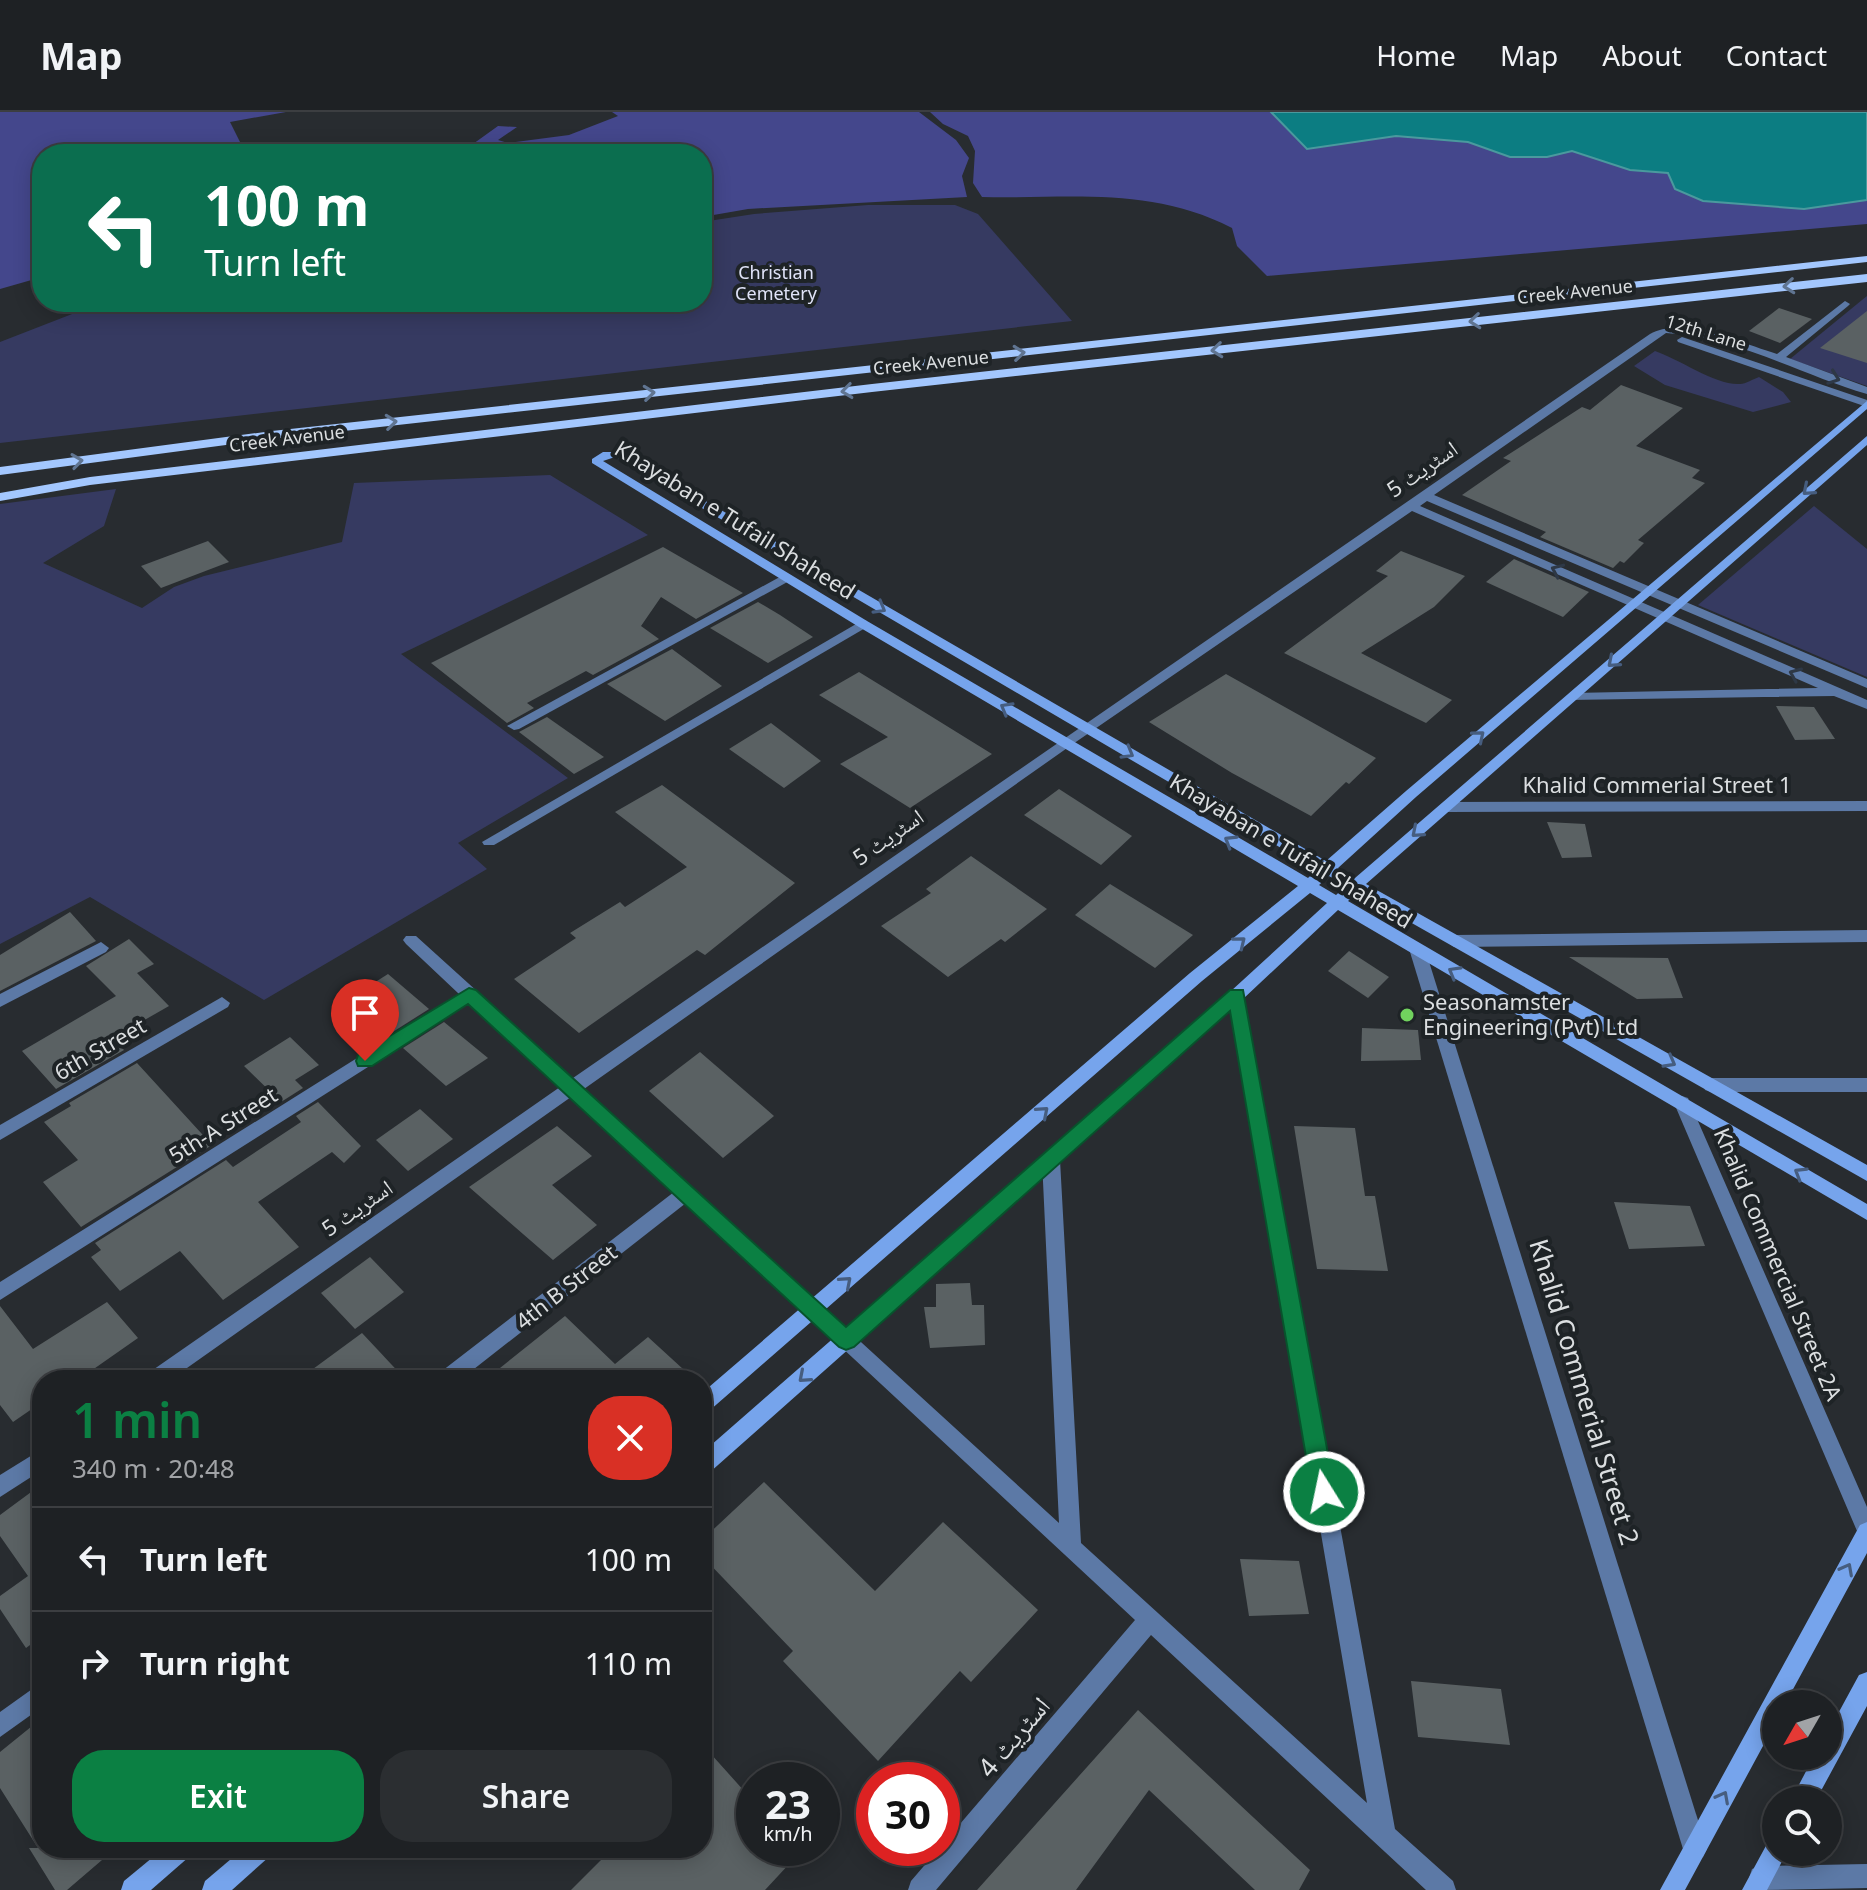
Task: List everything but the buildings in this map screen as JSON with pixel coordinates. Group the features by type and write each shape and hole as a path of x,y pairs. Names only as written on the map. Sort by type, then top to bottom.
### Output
{"main road":[{"name":"Creek Avenue","path":"0,471 288,433 1867,259"},
{"name":"Creek Avenue","path":"0,497 90,481 672,411 1867,278"}],"street":[{"path":"1779,358 1845,304"},
{"name":"12th Lane","path":"1653,336 1664,330 1688,331 1779,358 1867,391"},
{"name":"12th Lane","path":"1653,336 1683,340 1867,404"},
{"name":"اسٹریٹ 5","path":"168,1370 1653,336"},
{"path":"712,1397 1196,977 1307,887 1411,794 1867,404"},
{"path":"712,1457 1237,995 1356,885 1867,439"},
{"name":"Khayaban e Tufail Shaheed","path":"1867,1174 1328,869 617,454 603,455 596,461 863,624 1307,887 1867,1213"},
{"path":"1426,496 1867,684"},
{"path":"1411,506 1867,705"},
{"path":"514,726 787,577"},
{"path":"489,842 863,624"},
{"path":"1573,697 1838,692"},
{"name":"Khalid Commerial Street 1","path":"1447,807 1867,806"},
{"path":"1454,941 1867,936"},
{"path":"411,940 1444,1890"},
{"path":"0,1001 101,948"},
{"name":"Khalid Commerial Street 2","path":"1418,952 1695,1849"},
{"name":"5th-A Street","path":"0,1292 469,995"},
{"path":"1237,995 1384,1834"},
{"name":"6th Street","path":"0,1133 222,1003"},
{"path":"1711,1085 1867,1085"},
{"name":"Khalid Commercial Street 2A","path":"1682,1103 1867,1531"},
{"path":"1051,1160 1071,1548"},
{"name":"4th B Street","path":"458,1370 686,1193"},
{"path":"0,1487 32,1465"},
{"path":"1672,1890 1867,1531"},
{"name":"اسٹریٹ 4","path":"920,1890 1150,1620"},
{"path":"1842,1729 1867,1683"},
{"path":"0,1726 32,1701"},
{"path":"133,1890 170,1858"},
{"path":"214,1890 251,1858"},
{"path":"1757,1884 1767,1866"},
{"path":"1757,1884 1867,1876"}],"green space":[{"name":"Christian Cemetery","path":"868,205 955,205 978,214 1072,321 0,443 0,342 77,312 712,312 712,220"},
{"path":"1867,296 1867,386 1790,359 1862,300"},
{"path":"1655,351 1720,381 1742,384 1759,377 1783,392 1791,402 1753,412 1665,385 1634,366"},
{"path":"550,475 648,535 401,654 568,778 458,843 487,869 264,1000 90,897 0,944 0,504 116,489 104,526 43,563 142,608 174,587 204,576 342,542 354,483"},
{"path":"1814,506 1867,549 1867,677 1698,605"}],"shaded area":[{"path":"0,112 286,112 230,122 241,144 32,144 32,280 0,289"},
{"path":"612,112 919,112 956,140 969,158 962,176 967,197 748,209 712,215 712,144 473,144 498,126 517,127 498,140 508,143 569,135 618,116"},
{"path":"930,112 1271,112 1307,149 1396,136 1468,142 1510,157 1547,157 1572,151 1630,170 1668,173 1804,209 1867,200 1867,224 1267,276 1237,246 1232,228 1171,206 1110,198 982,197 973,183 975,151 968,136 943,124"},
{"path":"1271,112 1867,112 1867,200 1804,209 1703,201 1675,189 1668,173 1630,170 1572,151 1547,157 1510,157 1468,142 1396,136 1307,149"}],"place":[{"name":"Seasonamster Engineering (Pvt) Ltd","path":"1407,1015"}],"route":[{"path":"365,1061 469,995 846,1341 1237,995 1324,1492"}]}
